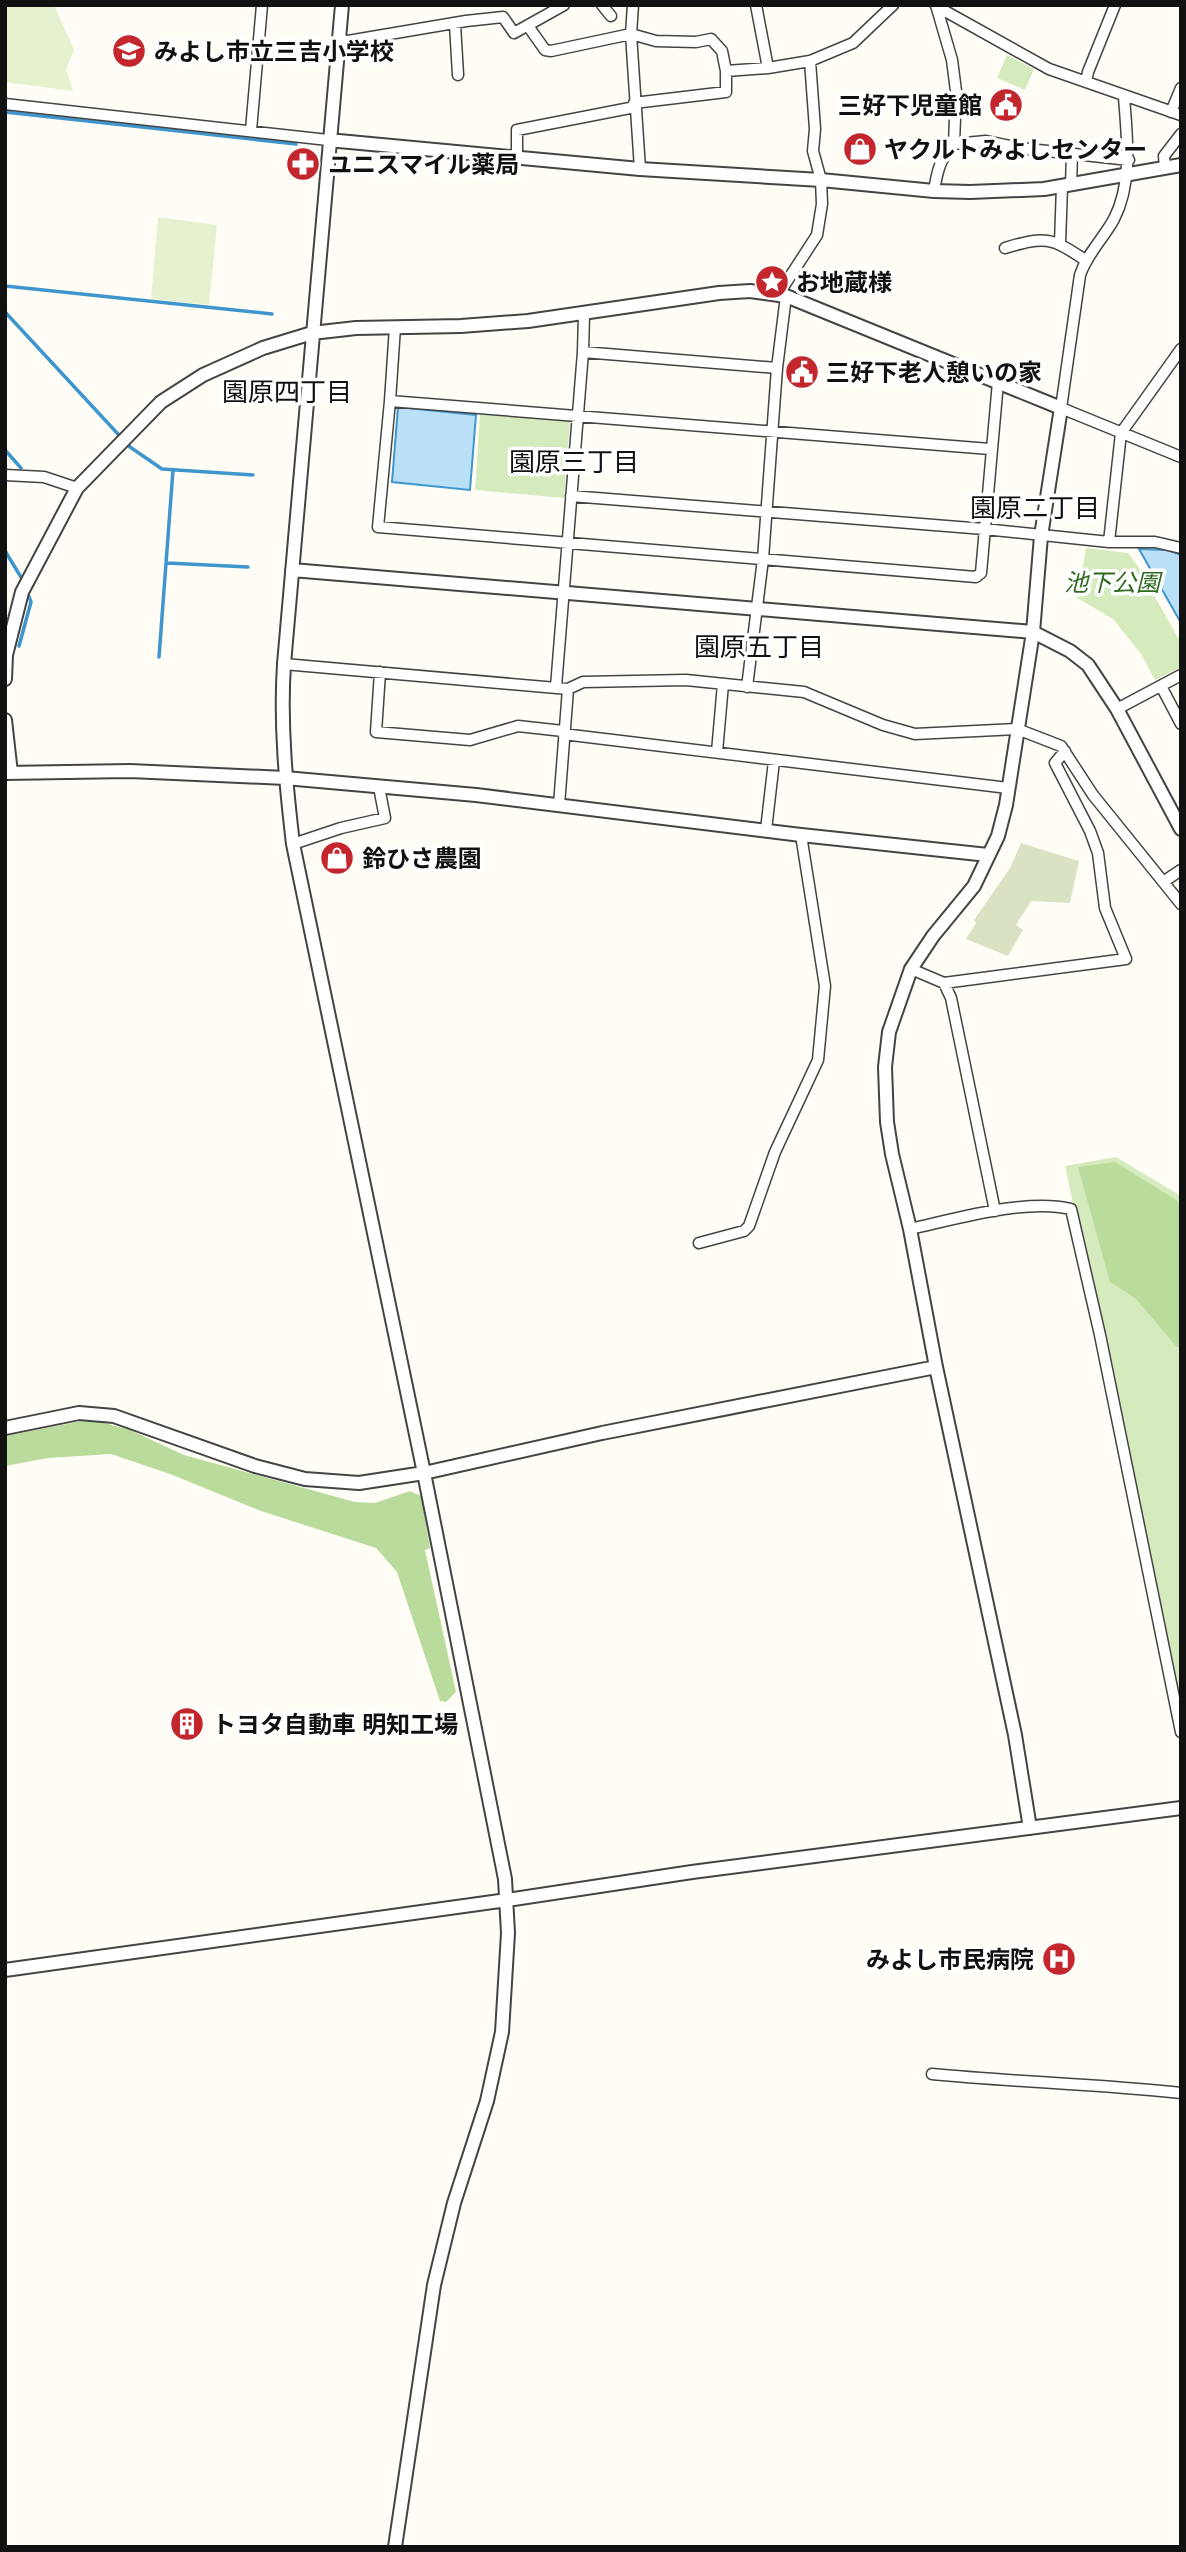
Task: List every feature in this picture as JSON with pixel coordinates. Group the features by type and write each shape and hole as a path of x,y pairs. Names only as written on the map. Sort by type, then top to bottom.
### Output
{"street":[{"path":"251,130 262,5"},
{"path":"342,5 328,140 284,664 282,705 285,778 293,844 424,1473 507,1900 508,1933 502,2032 487,2102 454,2203 434,2285 395,2547"},
{"path":"339,40 348,41 503,17 514,33 564,5"},
{"path":"602,5 611,16"},
{"path":"633,5 631,34 640,169"},
{"path":"756,5 768,68"},
{"path":"726,71 810,61 853,43 893,5"},
{"path":"1086,82 1115,5"},
{"path":"935,6 1049,69 1124,97 1176,114 1181,88"},
{"path":"934,191 937,170 944,155 954,144 955,78 950,45 935,6"},
{"path":"455,24 458,75"},
{"path":"517,159 517,130 635,105 726,92 722,51 711,39 696,42 656,41 631,34 551,51 545,50 528,26"},
{"path":"747,687 763,559 782,295 817,234 822,204 821,180 813,151 815,129 810,61"},
{"path":"1030,1828 1014,1735 887,1122 884,1067 889,1032 911,969 933,936 974,886 998,836 1033,632 1041,536 1077,285 1085,260 1117,212 1129,160 1124,97"},
{"path":"5,104 517,159 821,180 934,191 1008,192 1067,185 1181,165"},
{"path":"1165,167 1164,156 1181,134"},
{"path":"954,144 986,141 1020,148 1129,160"},
{"path":"1060,243 1072,154"},
{"path":"1005,247 1031,240 1050,240 1060,243 1085,260"},
{"path":"5,679 6,655 22,592 77,488 161,402 184,386 203,374 263,348 312,333 461,326 584,315 719,293 750,291 782,295 1181,457"},
{"path":"556,687 584,315"},
{"path":"395,327 378,527 976,577 981,573 998,382"},
{"path":"1110,542 1121,433 1181,349"},
{"path":"583,352 777,368"},
{"path":"390,401 990,450"},
{"path":"5,475 44,477 77,488"},
{"path":"571,496 767,510 1110,542 1155,542 1181,548"},
{"path":"292,570 1033,632 1070,651 1088,665 1117,709 1181,829"},
{"path":"284,664 568,689 583,682 686,680 804,692 883,725 915,734 1017,729 1061,746 1093,794 1181,904"},
{"path":"380,672 376,732 470,740 518,726 774,761 1008,788"},
{"path":"1117,709 1181,675"},
{"path":"717,752 723,684"},
{"path":"1161,686 1181,723"},
{"path":"559,805 568,689"},
{"path":"5,720 8,773 130,771 285,778 559,805 988,855"},
{"path":"911,969 944,983 1126,959 1105,908 1098,853 1090,831 1055,763 1065,751"},
{"path":"766,830 774,761"},
{"path":"293,844 341,828 385,818 379,787"},
{"path":"699,1243 744,1230 748,1226 784,1132 818,1060 825,986 802,835"},
{"path":"1163,882 1181,870"},
{"path":"944,983 951,998 995,1211"},
{"path":"911,1228 995,1211 1052,1204 1071,1209 1100,1335 1181,1732"},
{"path":"5,1429 79,1413 114,1416 255,1466 305,1479 359,1483 424,1473 602,1433 936,1367"},
{"path":"5,1970 692,1872 1181,1808"},
{"path":"932,2074 1181,2093"}],"green space":[{"path":"5,5 54,5 74,50 66,69 73,91 5,82"},
{"path":"1007,55 1034,69 1025,90 997,78"},
{"path":"158,217 217,225 209,305 151,299"},
{"path":"480,414 570,421 564,498 475,490"},
{"name":"池下公園","path":"1086,548 1128,553 1181,643 1181,667 1155,680 1141,654 1113,619 1077,598"},
{"path":"1021,843 1079,861 1070,903 1031,901 1016,925 1023,930 1008,956 966,939 976,923 974,920 1010,868"},
{"path":"1116,1157 1181,1196 1181,1711 1065,1166"},
{"path":"1115,1162 1181,1203 1181,1347 1177,1347 1135,1298 1110,1282 1078,1167"},
{"path":"82,1421 101,1422 130,1430 184,1455 355,1502 375,1503 410,1491 421,1496 430,1548 425,1550 456,1692 446,1702 440,1701 397,1572 376,1548 261,1511 170,1474 111,1454 48,1458 5,1466 5,1436"}],"water":[{"path":"398,407 476,415 470,490 392,482"},
{"path":"1139,549 1168,550 1181,555 1181,623"}],"waterway":[{"path":"5,112 296,144"},
{"path":"5,286 272,314"},
{"path":"5,312 130,447 162,469 253,475"},
{"path":"5,450 21,468"},
{"path":"159,657 173,470"},
{"path":"5,551 24,582"},
{"path":"167,563 248,567"},
{"path":"19,646 31,602 26,589"}],"place":[{"name":"みよし市立三吉小学校","path":"129,51"},
{"name":"三好下児童館","path":"1006,105"},
{"name":"ヤクルトみよしセンター","path":"860,149"},
{"name":"ユニスマイル薬局","path":"303,164"},
{"name":"お地蔵様","path":"772,282"},
{"name":"三好下老人憩いの家","path":"802,372"},
{"name":"鈴ひさ農園","path":"337,858"},
{"name":"トヨタ自動車 明知工場","path":"187,1724"},
{"name":"みよし市民病院","path":"1059,1959"}],"district":[{"name":"園原四丁目","path":"287,391"},
{"name":"園原三丁目","path":"574,461"},
{"name":"園原二丁目","path":"1035,507"},
{"name":"園原五丁目","path":"759,646"}]}
